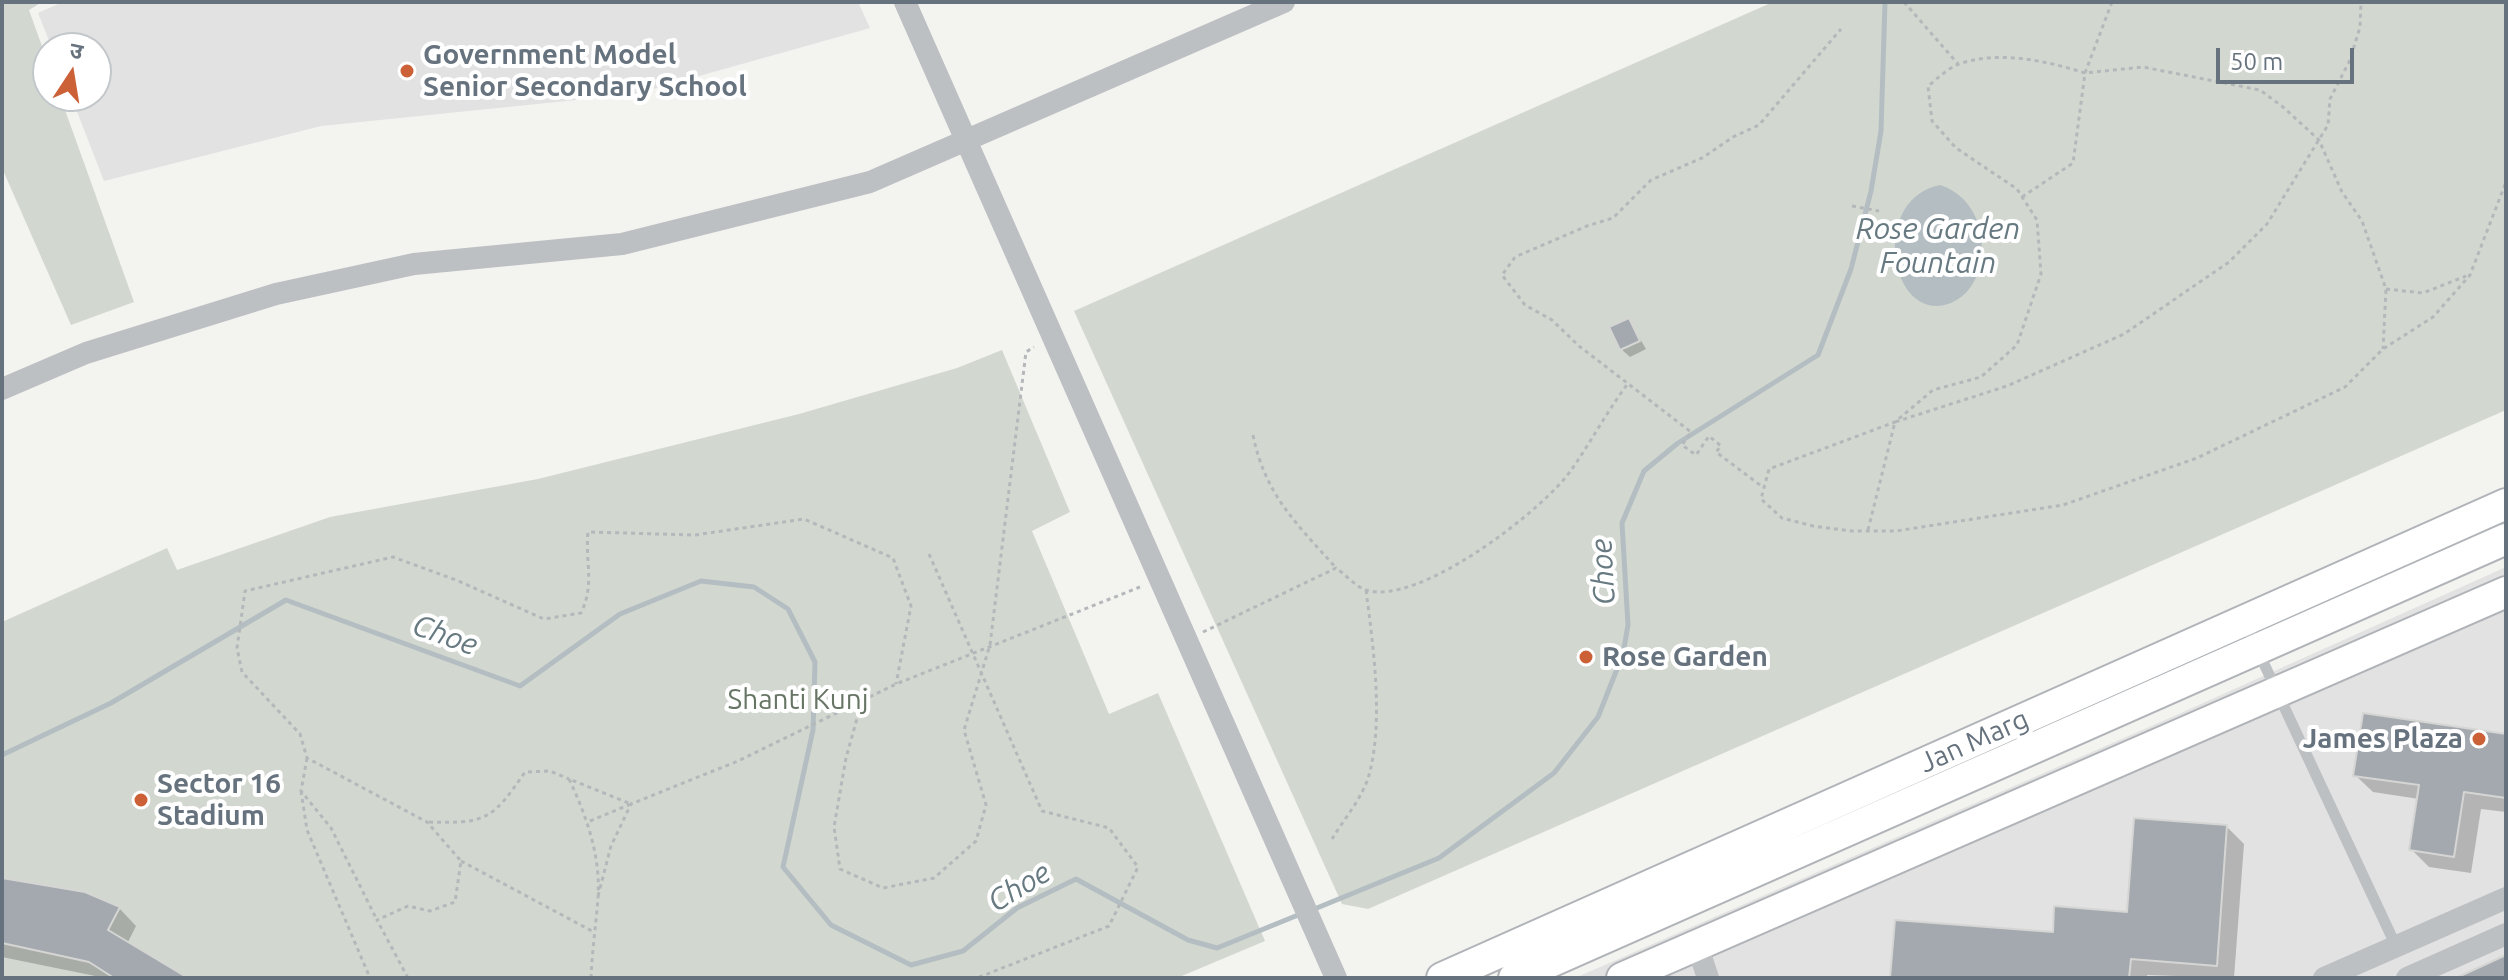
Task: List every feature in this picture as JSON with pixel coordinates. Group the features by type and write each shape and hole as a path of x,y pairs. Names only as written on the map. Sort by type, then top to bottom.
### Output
{"main road":[{"name":"Jan Marg","path":"1442,978 2506,504"},
{"name":"Jan Marg","path":"1514,978 2506,539"},
{"path":"1622,978 2506,592"}],"street":[{"path":"905,2 1336,978"},
{"path":"2,389 86,353 276,294 414,264 622,244 870,182 1232,12 1284,2"},
{"path":"2324,978 2506,898"},
{"path":"2407,978 2506,934"},
{"path":"1697,945 1708,978"}],"lane":[{"path":"2243,621 2396,946"}],"path":[{"path":"1904,2 1958,64"},
{"path":"2022,197 2073,163 2085,73 2112,2"},
{"path":"2361,2 2360,27 2350,60 2330,99 2328,125 2267,224 2229,262 2141,324 2007,386 1895,422 1769,469 1761,499 1782,518 1813,526 1868,531 1934,527 2063,505 2197,458 2345,387 2383,349 2433,317 2470,275 2506,182"},
{"path":"1762,486 1716,452 1721,446 1709,436 1696,455 1682,445 1691,432 1579,346 1552,320 1525,305 1502,275 1515,257 1613,218 1651,180 1702,158 1733,137 1759,125 1841,29"},
{"path":"1868,531 1895,422 1933,390 1981,377 2017,345 2041,274 2037,220 2017,189 1956,148 1932,121 1928,86 1958,64 2017,59 2049,62 2085,73 2143,67 2260,90 2319,140 2342,192 2362,221 2371,256 2386,289 2383,349"},
{"path":"1852,206 1879,211"},
{"path":"2386,289 2423,293 2470,275"},
{"path":"861,704 846,758 834,827 840,869 883,888 934,878 976,841 986,805 964,730 990,645 1026,352 1052,336"},
{"path":"1253,435 1259,467 1276,497 1336,568 1366,590 1407,588 1432,577 1518,523 1570,472 1629,382"},
{"path":"370,978 307,830 301,791 307,758 300,734 242,672 237,648 245,591 393,557 456,580 544,619 581,613 592,591 586,556 588,532 695,535 804,519 893,558 911,606 896,684"},
{"path":"929,554 1042,811 1109,828 1138,867 1109,926 977,978"},
{"path":"1187,640 1336,568"},
{"path":"589,821 738,761 861,704 896,684 1160,579"},
{"path":"1332,839 1368,778 1373,755 1374,651 1366,590"},
{"path":"307,758 427,822 461,861 592,931"},
{"path":"427,822 470,824 503,805 525,772 550,771 631,804"},
{"path":"569,779 589,821 598,896"},
{"path":"301,791 331,828 408,978"},
{"path":"591,978 592,931 598,896 611,846 631,804"},
{"path":"377,920 408,906 430,911 455,902 461,861"}],"shaded area":[{"name":"Government Model Senior Secondary School","path":"63,2 858,2 870,28 635,94 321,126 104,181 77,112 112,112 112,32 46,32 38,13"},
{"path":"2506,567 2506,978 1575,978 2172,717"}],"green space":[{"path":"2,2 42,2 29,10 37,32 32,32 32,112 66,112 134,302 71,325 2,168"},
{"name":"Rose Garden","path":"1773,2 2506,2 2506,410 1368,909 1342,904 1074,311"},
{"name":"Shanti Kunj","path":"1002,350 1070,512 1032,531 1109,714 1158,693 1265,941 1177,978 2,978 2,622 167,548 177,570 330,517 538,479 799,414 957,368"}],"water":[{"name":"Rose Garden Fountain","path":"1940,185 1952,190 1969,206 1979,228 1982,253 1976,277 1966,292 1951,303 1930,305 1913,297 1902,280 1896,258 1896,235 1903,213 1917,195"}],"building":[{"path":"1629,318 1640,341 1620,350 1609,327"},
{"path":"2363,713 2506,734 2506,798 2464,792 2454,857 2409,850 2419,785 2353,776"},
{"path":"2134,818 2227,825 2217,966 2131,959 2129,978 1890,978 1895,920 2053,932 2054,906 2127,912"},
{"path":"2,878 85,892 120,907 108,930 188,978 114,978 89,962 2,943"},
{"path":"2506,955 2506,978 2456,978"}],"waterway":[{"name":"Choe","path":"1312,910 1439,858 1554,773 1598,717 1623,654 1628,625 1622,523 1644,471 1678,443 1818,355 1851,269 1871,191 1881,131 1885,2"},
{"name":"Choe","path":"2,755 111,703 286,600 520,686 620,614 701,581 754,587 788,609 815,662 813,730 783,867 831,925 911,965 963,951 1017,908 1076,879 1188,940 1217,948 1303,913"}],"place":[{"name":"Government Model Senior Secondary School","path":"407,71"},
{"name":"Rose Garden","path":"1586,657"},
{"name":"James Plaza","path":"2479,739"},
{"name":"Sector 16 Stadium","path":"141,800"}]}
